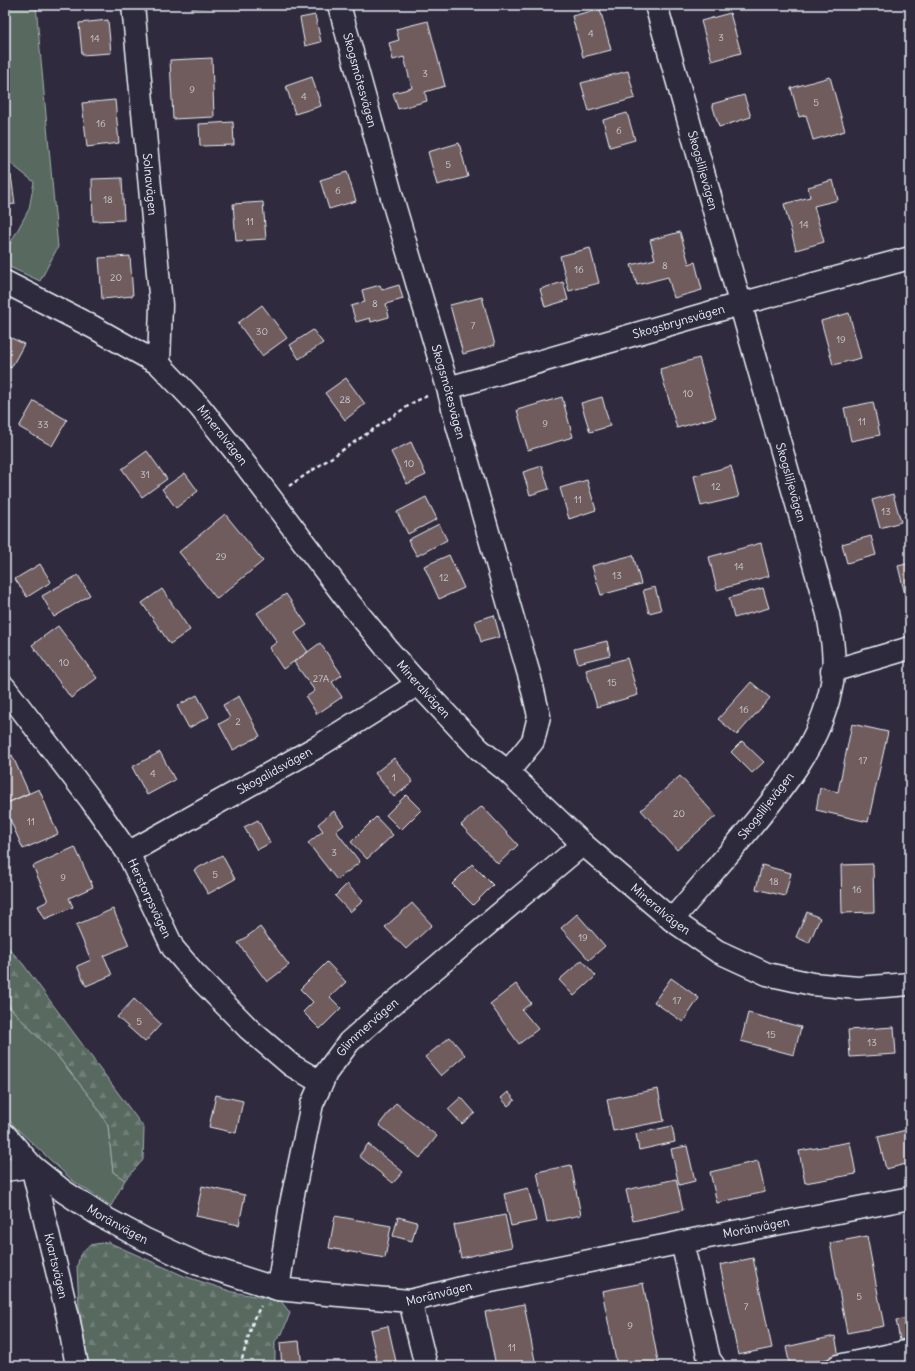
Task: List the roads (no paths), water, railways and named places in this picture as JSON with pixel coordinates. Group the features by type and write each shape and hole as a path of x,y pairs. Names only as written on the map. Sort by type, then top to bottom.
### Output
{"street":[{"name":"Solnavägen","path":"134,5 161,305 158,364"},
{"name":"Skogsmötesvägen","path":"339,5 395,208 448,388 530,678 539,716 532,741 508,772"},
{"name":"Skogsliljevägen","path":"656,5 828,614 834,644 832,682 824,714 809,748 789,779 758,819 672,920"},
{"name":"Skogsbrynsvägen","path":"448,388 740,304 910,258"},
{"name":"Mineralvägen","path":"5,282 93,327 158,364 198,406 235,452 348,601 388,651 418,684 480,749 508,772 582,844 672,920 717,951 767,974 812,984 858,988 910,984"},
{"path":"832,671 910,648"},
{"name":"Skogalidsvägen","path":"128,853 317,747 418,684"},
{"name":"Herstorpsvägen","path":"5,688 91,800 128,853 173,948 195,974 255,1034 290,1065 322,1083"},
{"name":"Glimmervägen","path":"278,1289 291,1204 312,1104 326,1073 349,1042 582,844"},
{"name":"Moränvägen","path":"5,1136 32,1166 63,1191 101,1216 196,1262 278,1289 410,1301 486,1282 910,1198"},
{"path":"5,1170 32,1166"},
{"name":"Kvartsvägen","path":"32,1166 68,1317 77,1366"},
{"path":"682,1242 709,1359 714,1366"},
{"path":"410,1301 426,1366"},
{"path":"838,1366 910,1351"}]}
